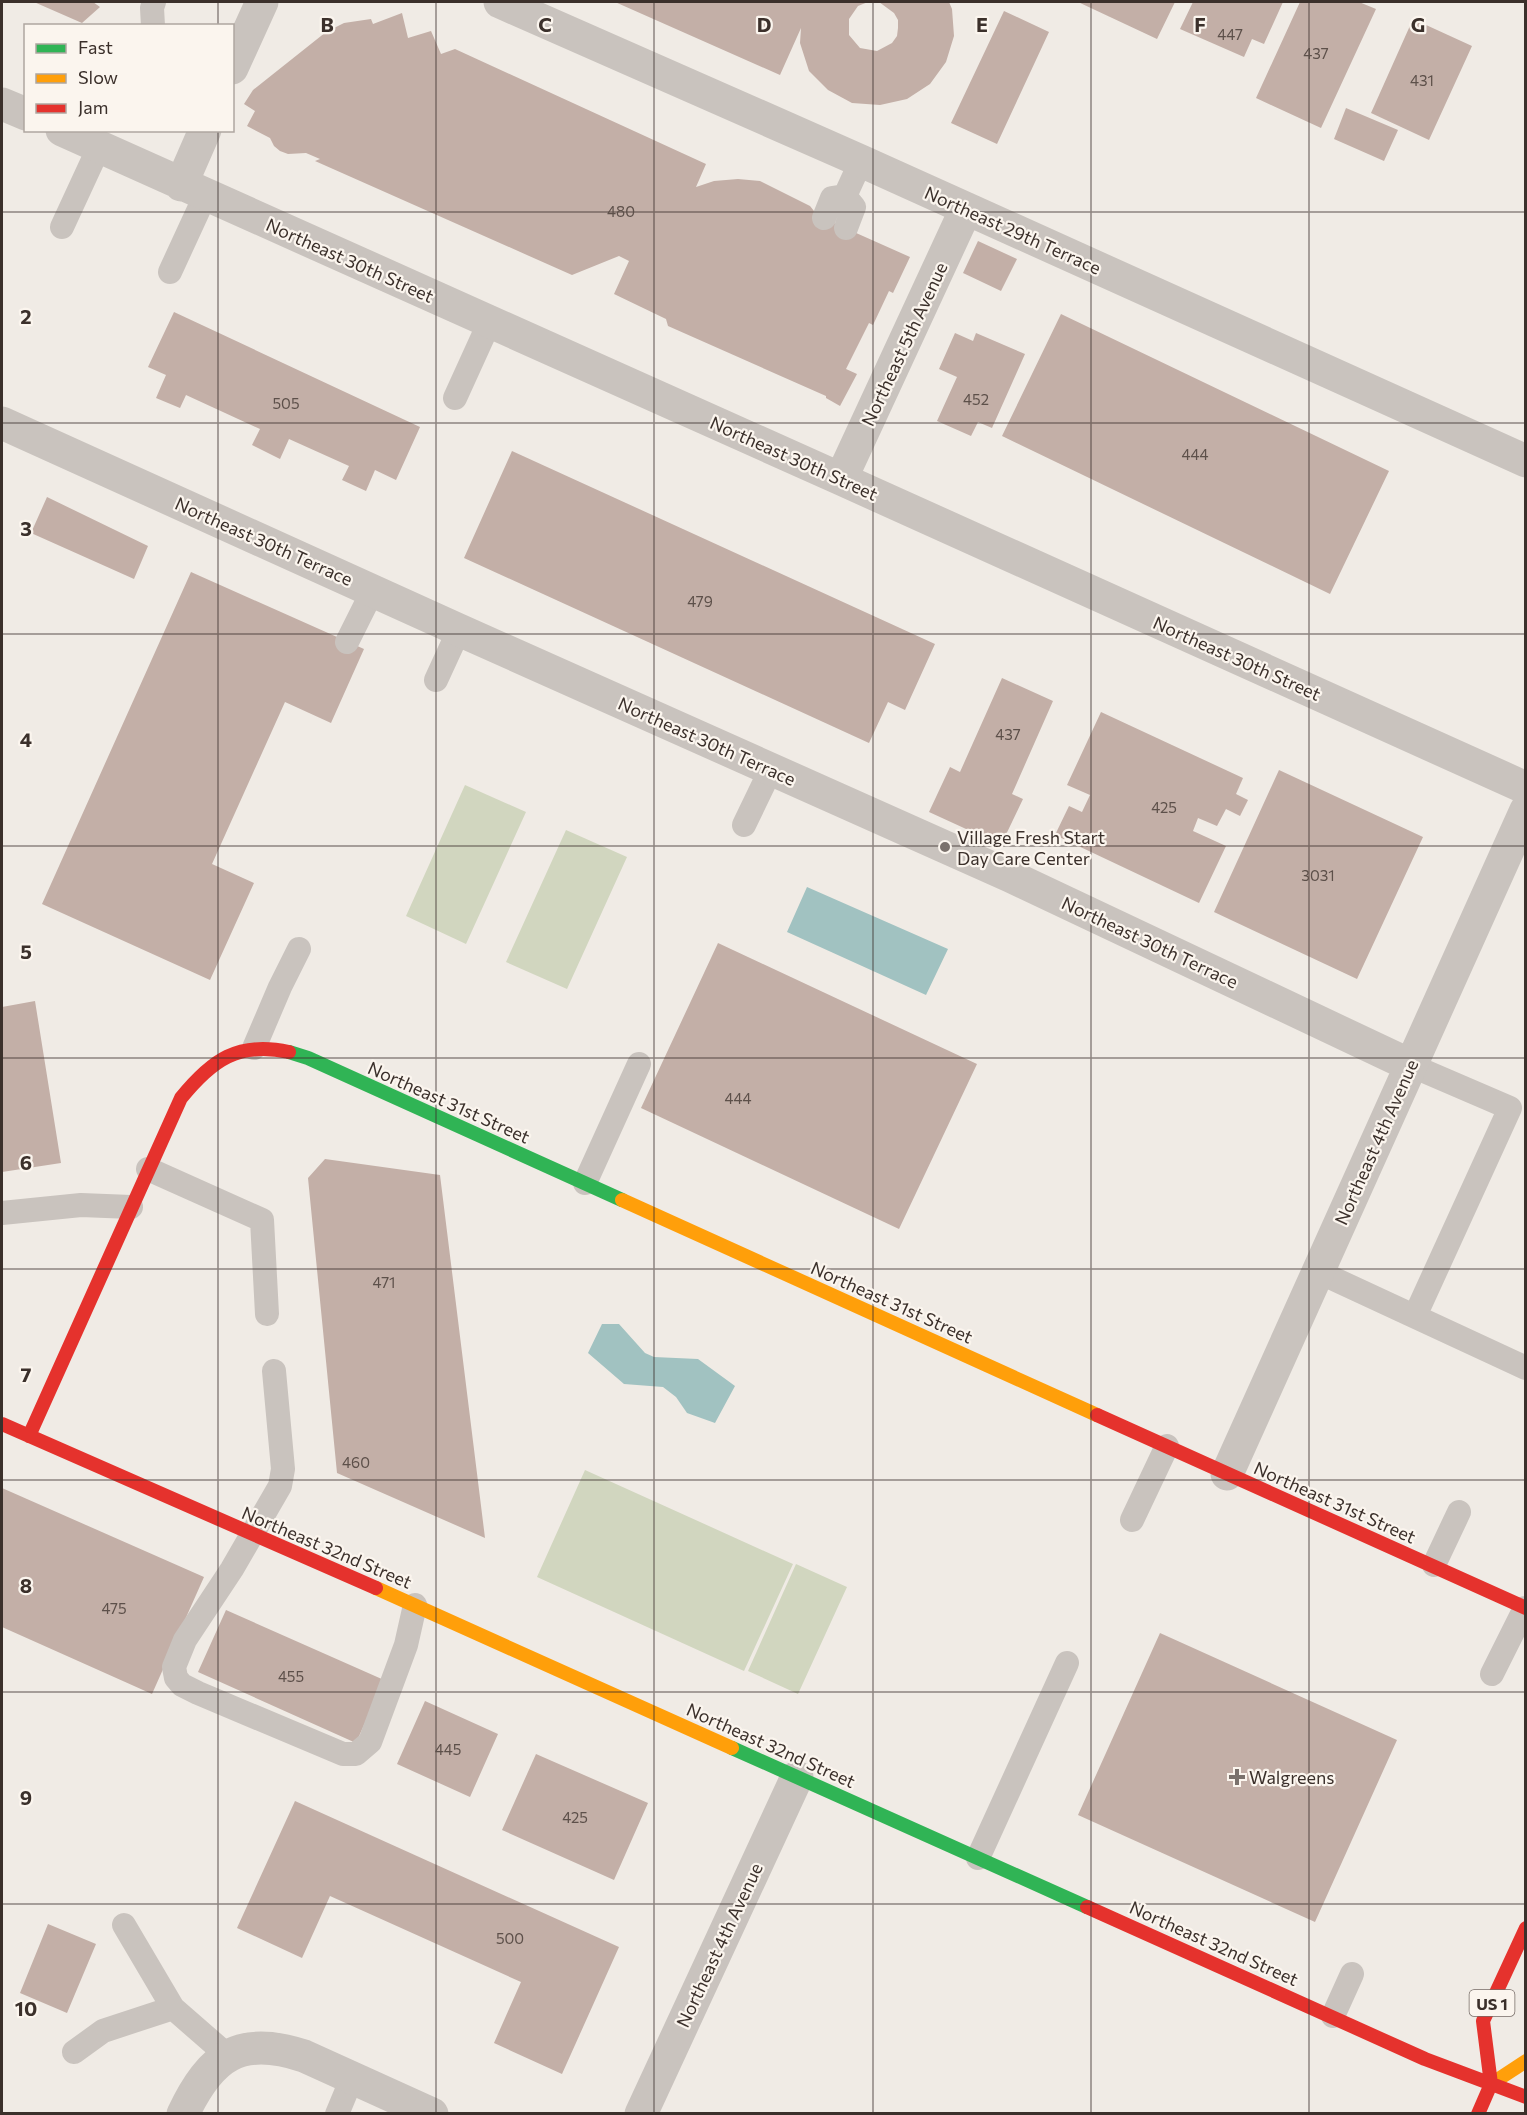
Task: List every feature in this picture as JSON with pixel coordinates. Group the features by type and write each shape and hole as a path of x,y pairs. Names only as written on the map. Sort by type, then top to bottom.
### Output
{"street":[{"path":"234,64 262,2"},
{"name":"Northeast 29th Terrace","path":"500,2 861,161 1526,461"},
{"path":"2,104 24,113"},
{"name":"Northeast 30th Street","path":"66,132 1526,788"},
{"path":"193,190 205,132"},
{"name":"Northeast 5th Avenue","path":"841,479 966,210"},
{"name":"Northeast 30th Terrace","path":"2,423 1010,876 1410,1065"},
{"name":"Northeast 4th Avenue","path":"1227,1474 1526,810"},
{"path":"29,1436 181,1098 215,1062 227,1054 246,1049"},
{"name":"Northeast 31st Street","path":"246,1049 282,1049 308,1058 1525,1608"},
{"name":"Northeast 32nd Street","path":"2,1424 415,1605 1425,2059 1526,2097"},
{"name":"Northeast 4th Avenue","path":"641,2114 797,1777"},
{"name":"US 1","path":"1491,2084 1483,2021 1526,1928"},
{"path":"183,2114 195,2089 211,2068 237,2053 265,2047 284,2050 432,2114"},
{"path":"1478,2114 1491,2084 1526,2061"}],"lane":[{"path":"153,24 154,2"},
{"path":"62,226 99,147"},
{"path":"845,196 861,161"},
{"path":"170,272 193,190"},
{"path":"824,218 832,198 845,196"},
{"path":"845,196 854,207 846,228"},
{"path":"455,398 489,321"},
{"path":"347,642 373,590"},
{"path":"436,680 459,630"},
{"path":"744,825 771,769"},
{"path":"246,1049 299,949"},
{"path":"585,1183 639,1064"},
{"path":"1410,1065 1510,1108 1415,1316"},
{"path":"148,1169 262,1220 267,1314"},
{"path":"2,1213 81,1204 131,1207"},
{"path":"1319,1272 1526,1368"},
{"path":"273,1371 283,1469 280,1486 253,1535 185,1640 174,1667 176,1678 182,1685 198,1693 343,1754 356,1755 370,1742 406,1645 415,1605"},
{"path":"1132,1520 1167,1446"},
{"path":"1434,1565 1460,1512"},
{"path":"1492,1674 1525,1608"},
{"path":"978,1858 1067,1663"},
{"path":"124,1925 173,2008 237,2053"},
{"path":"1333,2016 1352,1974"},
{"path":"74,2052 103,2031 173,2008"},
{"path":"337,2114 352,2078"}],"green space":[{"path":"465,785 526,812 466,944 406,916"},
{"path":"566,830 627,857 567,989 506,962"},
{"path":"585,1470 793,1564 744,1671 537,1577"},
{"path":"796,1564 847,1587 798,1694 748,1671"}],"water":[{"path":"807,887 948,949 926,995 787,932"},
{"path":"602,1324 619,1324 645,1353 654,1357 698,1359 735,1386 715,1423 687,1413 676,1397 663,1387 624,1384 588,1353"}],"building":[{"path":"34,2 93,2 100,7 82,23"},
{"path":"615,2 868,2 858,6 849,19 849,35 860,48 877,51 892,43 897,36 898,28 898,20 894,13 879,2 949,2 952,9 954,36 946,62 930,84 907,99 880,105 852,103 828,90 809,71 800,43 801,28 780,75"},
{"path":"1078,2 1175,2 1157,39"},
{"path":"1193,2 1283,2 1264,44 1252,39 1244,57 1180,29"},
{"path":"1300,2 1359,2 1376,9 1321,128 1256,98"},
{"path":"1004,11 1049,32 997,144 951,123"},
{"path":"402,13 408,38 431,31 441,54 455,49 706,164 696,187 714,181 738,179 760,181 810,206 818,216 910,257 893,293 889,291 873,325 869,323 846,369 857,374 840,406 826,396 668,326 666,319 614,294 629,261 619,256 572,275 315,161 320,159 306,153 288,154 280,151 270,138 247,126 255,111 244,104 253,90 326,32 344,23 371,19 373,24"},
{"path":"1413,19 1472,46 1429,140 1371,113"},
{"path":"1346,108 1398,130 1384,161 1334,139"},
{"path":"978,241 1017,259 1001,291 963,273"},
{"path":"174,312 420,427 396,480 375,470 366,491 342,480 349,466 289,439 280,459 252,445 260,429 186,395 180,408 156,398 166,375 148,367"},
{"path":"1061,314 1389,471 1330,594 1002,436"},
{"path":"955,333 973,341 976,333 1025,354 992,428 978,422 971,436 937,421 957,377 939,369"},
{"path":"512,451 935,644 905,710 888,702 869,743 464,558"},
{"path":"47,497 148,546 134,579 31,533"},
{"path":"191,572 364,649 331,723 285,702 212,864 254,883 210,980 42,904"},
{"path":"1002,678 1053,701 1012,794 1023,799 1001,845 929,812 950,767 960,772"},
{"path":"1101,712 1243,778 1236,794 1248,800 1240,816 1226,809 1217,826 1198,818 1193,831 1226,846 1199,903 1055,835 1069,806 1082,812 1090,795 1067,785"},
{"path":"1279,770 1423,837 1357,979 1214,912"},
{"path":"718,943 977,1064 899,1229 641,1108"},
{"path":"35,1001 61,1163 2,1172 2,1007"},
{"path":"325,1159 440,1175 485,1538 337,1473 308,1178"},
{"path":"2,1488 204,1577 152,1694 2,1627"},
{"path":"226,1610 384,1680 356,1743 198,1672"},
{"name":"Walgreens","path":"1160,1633 1397,1740 1315,1922 1078,1815"},
{"path":"425,1701 498,1734 470,1797 397,1764"},
{"path":"536,1754 648,1803 614,1880 502,1830"},
{"path":"295,1801 619,1947 562,2074 494,2043 521,1982 330,1896 302,1958 237,1928"},
{"path":"48,1924 96,1944 67,2013 20,1993"}],"traffic: fast":[{"path":"289,1052 308,1058 622,1200"},
{"path":"732,1748 1087,1907"}],"traffic: slow":[{"path":"622,1200 1097,1415"},
{"path":"376,1588 732,1748"},
{"path":"1491,2084 1526,2061"}],"traffic: jam":[{"path":"29,1436 181,1098 204,1073 228,1057 255,1049 289,1052"},
{"path":"1097,1415 1526,1608"},
{"path":"2,1424 376,1588"},
{"path":"1087,1907 1425,2059 1526,2097"},
{"path":"1478,2114 1491,2084 1483,2021 1526,1928"}],"place":[{"name":"Village Fresh Start Day Care Center","path":"945,847"},
{"name":"Walgreens","path":"1237,1777"}]}
